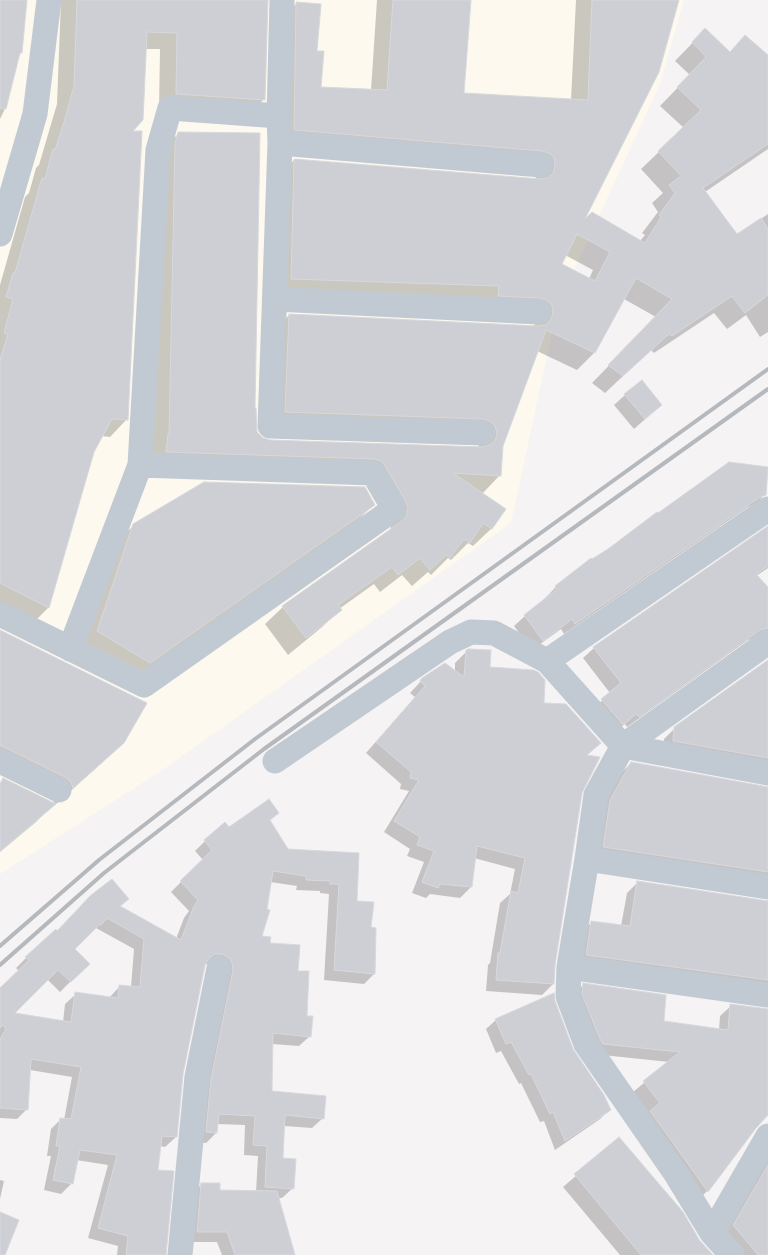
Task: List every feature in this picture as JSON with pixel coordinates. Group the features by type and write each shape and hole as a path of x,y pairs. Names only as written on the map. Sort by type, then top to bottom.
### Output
{"street":[{"path":"0,234 35,114 49,0"},
{"path":"282,0 280,142 270,426 483,433"},
{"path":"70,649 140,465 158,150 170,108 279,116"},
{"path":"280,142 541,165"},
{"path":"275,299 538,312"},
{"path":"0,614 144,685 394,509 373,473 140,465"},
{"path":"546,661 768,509"},
{"path":"275,761 450,642 471,632 494,633 546,661 623,746 768,773"},
{"path":"732,1255 712,1233 676,1174 586,1044 568,996 569,967 596,795 623,746 768,642"},
{"path":"0,761 59,790"},
{"path":"587,859 768,887"},
{"path":"569,967 768,995"},
{"path":"180,1255 197,1077 219,968"},
{"path":"712,1233 768,1136"}],"shaded area":[{"path":"0,0 684,0 660,84 558,305 511,523 161,771 0,874"}],"building":[{"path":"0,0 27,0 22,53 20,53 6,109 0,108"},
{"path":"77,0 268,0 265,100 176,94 177,33 147,32 143,120 133,131 142,131 128,420 112,419 94,452 49,608 0,583 0,360 8,334 4,333 13,299 6,297 13,273 15,273 42,178 45,179 74,86"},
{"path":"393,0 471,0 464,93 588,100 592,0 679,0 659,72 585,219 592,212 645,243 661,217 659,215 675,193 669,185 681,176 658,151 701,110 677,87 706,57 692,42 705,28 730,52 745,35 768,55 768,144 703,188 737,234 761,218 768,229 768,295 745,313 732,296 672,336 669,334 623,376 608,365 672,299 636,278 595,353 546,330 503,446 501,476 453,473 506,509 492,529 483,523 470,543 464,539 450,558 446,555 430,570 420,558 398,575 392,567 338,605 342,610 306,638 282,606 402,521 407,515 408,508 385,466 381,461 374,459 166,452 169,434 175,144 178,132 260,133 255,408 257,432 263,438 270,440 483,447 495,441 497,434 495,426 490,421 483,419 285,412 289,314 538,326 546,325 553,313 552,305 540,298 498,296 499,286 291,279 294,159 540,179 548,178 553,173 555,166 554,158 549,153 542,151 294,130 296,2 321,4 317,51 324,51 321,87 387,90","holes":["577,234 610,252 595,281 562,264"]},
{"path":"642,380 662,405 645,419 624,394"},
{"path":"729,462 768,467 766,495 760,497 575,624 572,619 543,641 524,615 557,589 555,586 591,558 608,549"},
{"path":"204,482 365,487 375,505 150,663 97,631 133,524"},
{"path":"768,526 768,566 756,574 768,587 768,628 760,630 639,717 636,714 623,725 601,699 621,683 593,647"},
{"path":"0,630 147,703 124,743 73,788 71,782 65,777 0,745"},
{"path":"466,650 491,650 490,667 538,672 545,680 544,703 566,704 601,743 587,755 600,757 582,793 555,965 554,984 496,980 498,953 500,953 511,891 518,893 525,858 477,846 472,887 440,884 438,888 422,882 434,851 417,845 420,837 394,821 419,780 410,778 411,772 376,742 425,686 420,681 422,678 445,663 464,677"},
{"path":"768,660 768,758 673,741 674,727"},
{"path":"631,762 768,787 768,872 603,847 610,800"},
{"path":"3,778 56,804 0,851 0,784"},
{"path":"269,799 279,813 270,820 288,849 359,853 357,901 374,902 371,927 376,928 375,974 334,970 339,884 330,884 330,881 306,880 306,876 273,871 267,909 270,910 262,936 271,937 270,943 300,945 298,971 309,971 307,1016 313,1016 311,1037 273,1033 272,1091 326,1096 324,1119 285,1115 283,1158 296,1159 294,1189 265,1187 267,1146 253,1145 255,1116 219,1114 217,1133 206,1132 211,1079 233,970 229,958 222,954 215,954 209,958 205,965 183,1074 177,1137 162,1136 158,1170 174,1171 166,1255 126,1255 128,1236 98,1228 117,1155 80,1150 73,1184 53,1180 60,1146 56,1146 60,1118 71,1119 81,1067 31,1059 28,1110 0,1108 0,1039 6,1029 3,1025 0,1028 0,988 29,960 25,957 56,929 57,931 91,895 112,879 129,899 120,906 181,940 198,900 180,881 212,850 204,840 225,822 229,827","holes":["107,918 144,939 140,987 119,985 118,998 75,992 71,1022 15,1013 58,970 71,982 90,964 75,949"]},
{"path":"637,881 768,901 768,980 586,955 591,921 630,926"},
{"path":"583,983 666,995 664,1021 728,1030 730,1004 768,1009 768,1115 708,1192 650,1111 660,1103 643,1081 680,1052 603,1044 582,994"},
{"path":"554,993 555,1001 573,1049 604,1095 611,1110 565,1141 553,1112 550,1114 531,1074 529,1075 511,1042 506,1044 495,1019"},
{"path":"619,1137 683,1212 700,1241 713,1255 641,1255 574,1174"},
{"path":"768,1165 768,1255 758,1255 733,1225"},
{"path":"201,1183 220,1183 220,1190 277,1191 295,1255 235,1255 227,1232 197,1232"},
{"path":"0,1212 19,1220 5,1255 0,1255"}],"railway":[{"path":"0,946 99,860 255,739 768,369"},
{"path":"0,965 104,873 264,749 768,389"}]}
